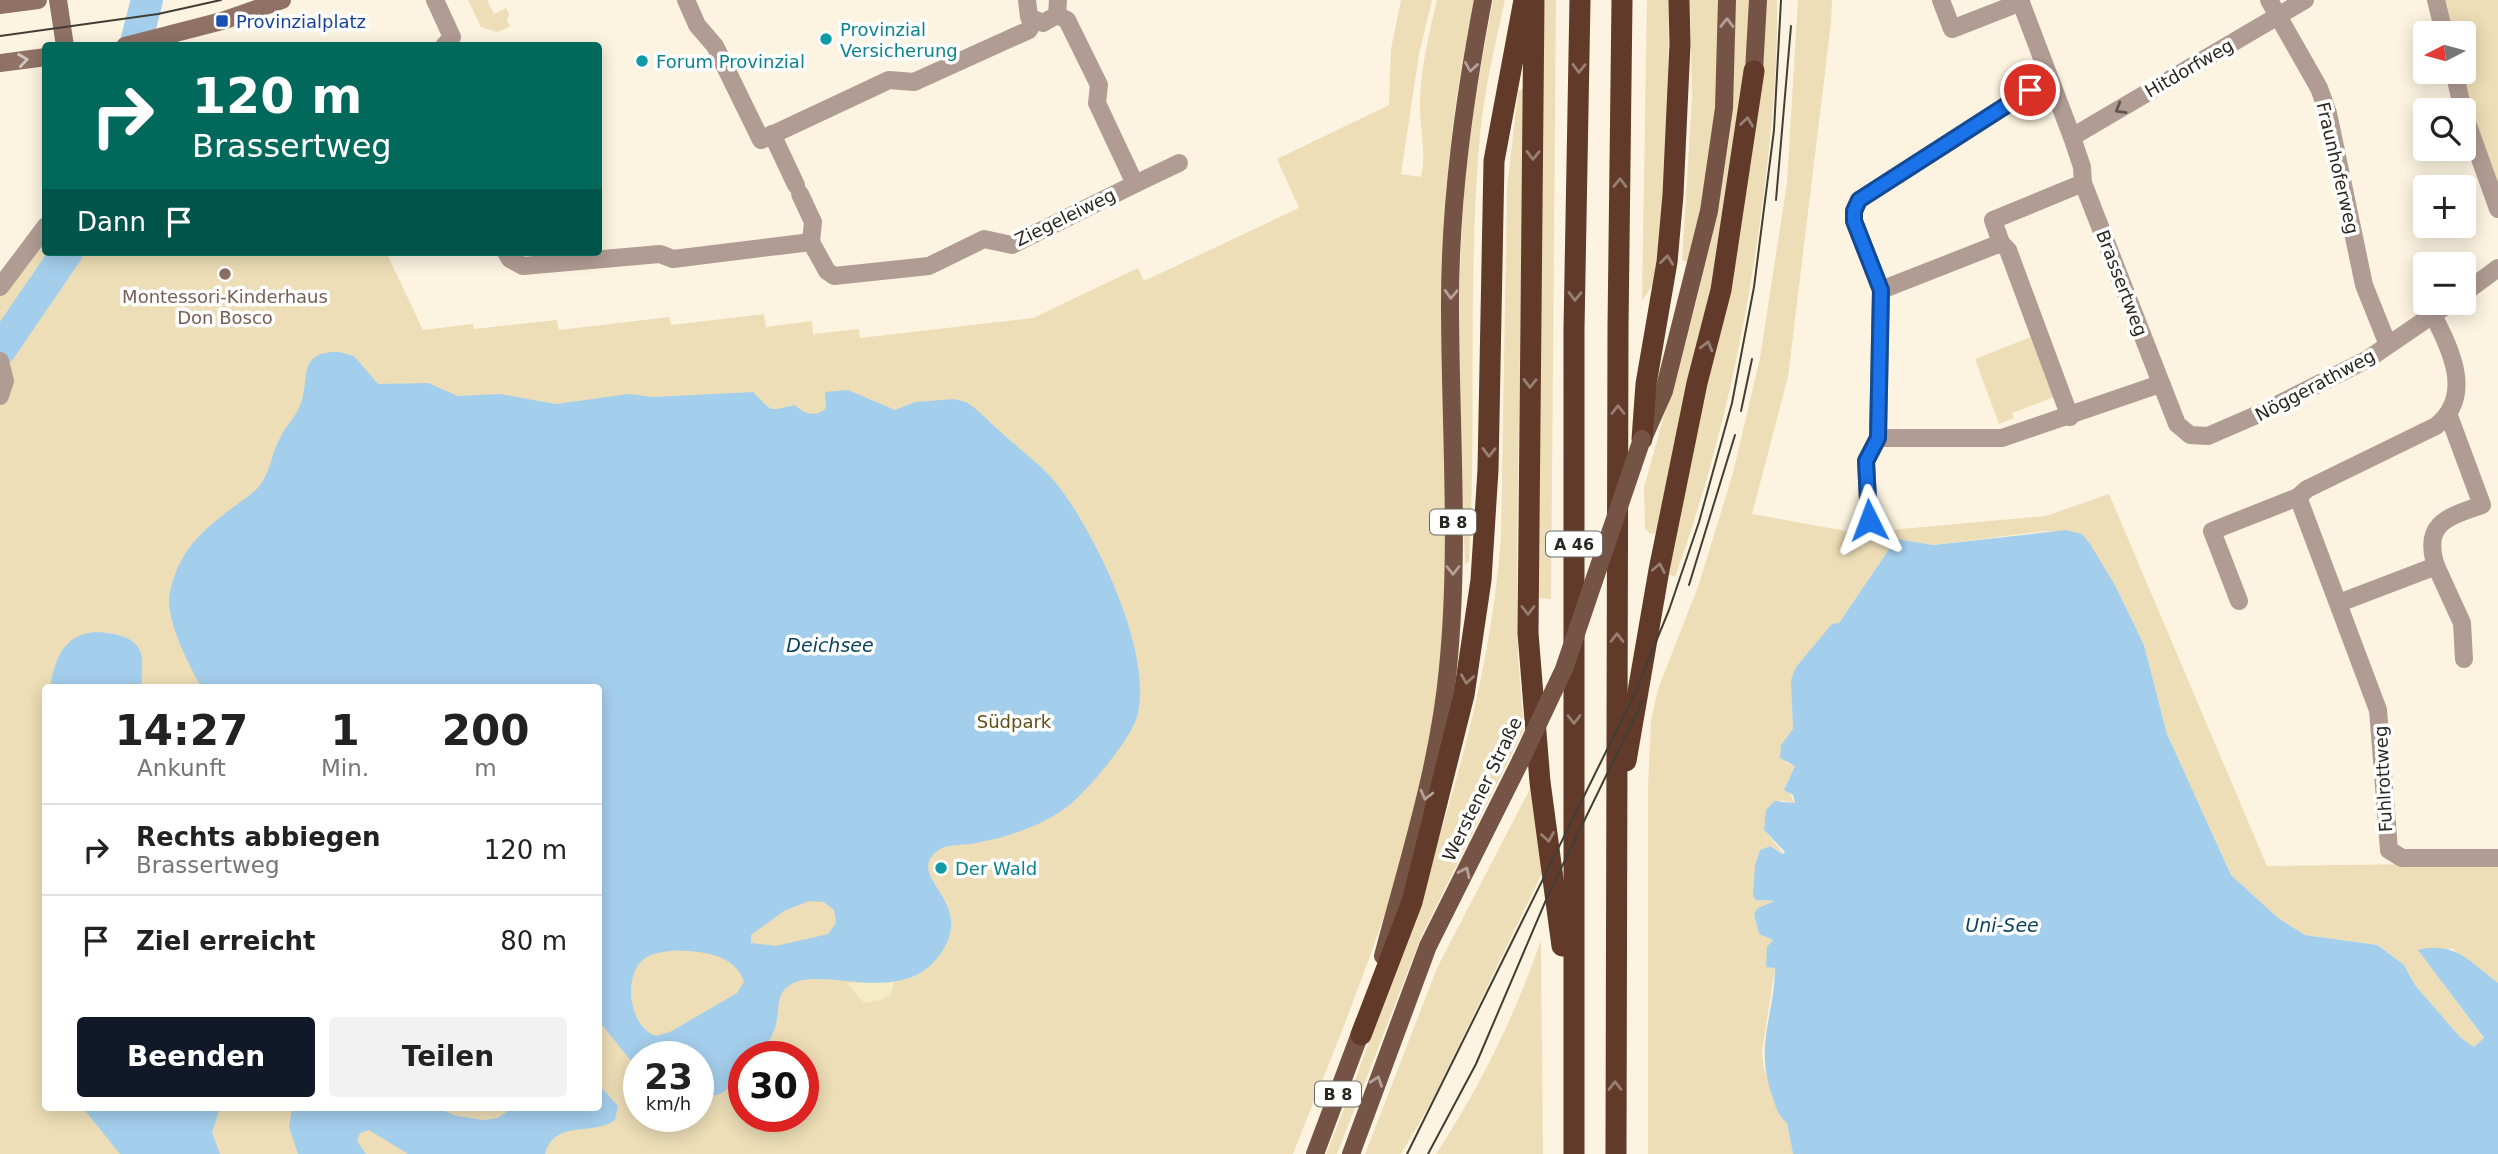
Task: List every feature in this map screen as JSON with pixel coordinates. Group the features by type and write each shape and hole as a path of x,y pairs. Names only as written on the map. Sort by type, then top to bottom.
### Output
{"highway":[{"path":"1361,1035 1412,902 1465,695 1481,580 1488,470 1494,161 1524,0"},
{"path":"1534,0 1528,634 1540,782 1559,910 1574,1087"},
{"name":"A 46","path":"1574,1154 1574,329 1580,0"},
{"name":"A 46","path":"1616,1154 1622,0"},
{"path":"1643,439 1646,384 1657,327 1673,195 1680,44 1679,0"},
{"path":"1616,804 1694,397 1721,290 1754,71"}],"main road":[{"path":"0,5 38,0"},
{"path":"58,0 64,42"},
{"path":"142,42 282,0"},
{"name":"B 8","path":"1315,1154 1361,1035 1426,795 1440,733 1448,670 1453,576 1450,315 1453,218 1460,141 1483,0"},
{"name":"B 8","path":"1643,439 1664,391 1677,343 1717,164 1724,108 1727,0"},
{"path":"1754,71 1758,0"},
{"path":"0,63 42,58"},
{"name":"Werstener Straße","path":"1351,1154 1428,946 1564,669 1643,439"}],"street":[{"path":"435,0 452,37 448,42"},
{"path":"686,0 697,25 715,46 767,137 889,80 914,82 1029,30 1034,21"},
{"path":"1027,0 1026,11 1034,21 1047,23 1058,8"},
{"name":"Brassertweg","path":"1941,0 1952,29 2020,1 2072,137 2082,167 2083,183 2160,384 2177,424 2190,435"},
{"name":"Hitdorfweg","path":"2072,137 2273,8 2305,0"},
{"path":"2436,0 2441,21"},
{"name":"Ziegeleiweg","path":"1058,8 1067,20 1099,86 1097,103 1135,184"},
{"name":"Fraunhoferweg","path":"2273,8 2319,88 2328,113 2364,285 2388,345"},
{"path":"1869,520 1866,461 1878,438 1881,290 1854,221 1854,211 1859,200 2030,90 2051,83"},
{"name":"Ziegeleiweg","path":"767,137 798,189 813,222 811,242 827,271 834,276 921,268 984,239 1012,245 1179,163"},
{"path":"2476,148 2498,209"},
{"path":"2070,417 2008,250 2001,243 1993,220 2083,183"},
{"path":"0,287 42,231"},
{"path":"508,256 523,266 660,254 673,259 811,242"},
{"path":"1881,290 2001,243"},
{"path":"2476,284 2498,268"},
{"path":"2239,601 2212,531 2298,498 2307,489 2436,426 2449,416 2456,394 2455,370 2447,343 2432,315"},
{"name":"Nöggerathweg","path":"2190,435 2208,436 2249,419 2368,359 2432,315"},
{"path":"0,396 5,386 1,365"},
{"path":"1878,438 1994,439 2070,417 2160,384"},
{"path":"2449,416 2490,501 2446,519 2435,531 2430,548 2462,623 2464,659"},
{"path":"2298,498 2339,603 2436,566"},
{"name":"Fuhlrottweg","path":"2339,603 2378,710 2389,850 2402,858 2498,858"}],"green space":[{"path":"468,0 487,0 494,14 506,8 509,14 507,22 511,26 497,32 481,27"},
{"name":"Südpark","path":"1401,0 1432,0 1419,54 1401,174 1421,177 1421,88 1437,0 1474,0 1453,123 1445,216 1448,563 1443,668 1435,729 1405,853 1362,977 1293,1154 0,1154 0,294 42,240 42,256 388,256 423,330 473,324 474,329 557,320 559,330 669,317 671,325 764,314 766,327 812,321 813,334 859,329 860,338 1033,318 1138,268 1144,281 1299,208 1277,159 1389,105 1391,49"},
{"path":"1493,0 1505,0 1484,102 1476,189 1471,508 1469,561 1465,565 1459,380 1461,240 1469,145"},
{"path":"1545,0 1556,0 1551,599 1535,598 1541,53"},
{"path":"1647,0 1669,0 1667,173 1654,283 1642,301"},
{"path":"1690,0 1724,0 1711,165 1690,263 1682,260 1692,98"},
{"path":"1735,0 1751,0 1740,125 1718,259 1656,533 1651,534 1645,529 1644,487 1697,299 1724,169 1734,76"},
{"path":"1763,0 1777,0 1775,84 1764,194 1753,268 1737,357 1716,446 1675,577 1668,574"},
{"path":"1798,0 1832,0 1831,23 1788,377 1752,514 1857,533 2046,516 2109,494 2267,866 2498,863 2498,983 2451,948 2428,963 2484,1039 2474,1047 2460,1037 2415,985 2404,965 2379,945 2305,935 2278,918 2231,875 2167,734 2144,645 2115,585 2082,534 2045,531 1934,545 1896,539 1839,623 1832,625 1796,667 1792,697 1793,729 1785,762 1795,766 1786,785 1795,804 1781,800 1764,830 1784,854 1770,846 1760,850 1755,865 1756,900 1775,901 1754,914 1759,934 1773,940 1771,966 1775,968 1762,1053 1764,1069 1787,1123 1793,1154 1648,1154 1648,786 1651,721 1658,689 1699,584 1733,473 1760,358 1787,183"},
{"path":"2440,0 2498,0 2498,196 2476,128 2476,98 2466,98 2462,84 2476,84 2476,21 2446,21"},
{"path":"1524,88 1517,543 1518,657 1524,729 1422,935 1337,1154 1326,1154 1432,859 1463,754 1487,647 1501,537 1507,189 1518,91"},
{"path":"2036,335 2059,395 2012,413 2014,418 1999,424 1975,359"},
{"path":"1532,785 1547,863 1431,1103 1401,1154 1365,1154 1437,968"},
{"path":"1541,940 1543,1154 1436,1154 1495,1050 1520,996"}],"sand":[{"path":"894,981 891,994 882,1000 864,1003 847,983"}],"water":[{"name":"Deichsee","path":"339,352 354,356 378,384 428,383 458,396 500,394 556,404 629,394 653,397 753,392 771,409 795,405 806,413 814,414 826,408 825,392 848,390 895,410 915,402 954,399 966,402 1050,476 1071,504 1103,561 1117,593 1137,657 1140,687 1135,723 1100,773 1081,795 1063,810 1015,833 976,843 949,846 936,852 929,862 929,872 947,906 951,921 949,937 939,956 922,972 902,980 880,983 815,979 798,981 785,989 781,996 777,1019 768,1041 728,1041 728,1089 714,1095 714,1041 623,1041 623,1051 602,1025 602,684 200,684 174,628 169,602 174,577 186,552 203,532 249,496 266,475 281,436 303,398 310,362 325,353","holes":["809,901 824,902 834,910 836,923 828,934 776,946 751,943 751,935 784,911","671,951 703,953 724,959 739,972 744,982 737,993 670,1032 656,1036 647,1031 640,1023 632,1000 631,988 637,967 644,959 654,954"]},
{"name":"Uni-See","path":"2066,530 2082,534 2090,544 2115,585 2144,645 2167,734 2231,875 2278,918 2305,935 2378,945 2404,965 2415,985 2460,1037 2474,1047 2484,1038 2418,950 2442,948 2452,951 2498,983 2498,1154 1793,1154 1787,1123 1776,1107 1765,1064 1766,1033 1775,968 1766,967 1767,947 1773,940 1759,934 1754,914 1758,908 1775,901 1756,900 1753,896 1755,865 1760,850 1770,846 1783,854 1785,852 1764,830 1766,810 1774,801 1795,803 1793,795 1784,790 1795,766 1780,758 1781,745 1793,729 1791,680 1796,667 1832,624 1839,623 1896,539 1934,545"},
{"path":"96,632 118,635 136,645 142,659 142,684 51,684 63,650 76,637"},
{"path":"602,1088 618,1106 615,1120 606,1125 557,1136 545,1154 408,1154 369,1130 360,1133 357,1141 366,1154 298,1154 289,1127 292,1111 444,1111 484,1120 498,1118 508,1111 602,1111"},
{"path":"85,1111 219,1111 212,1133 220,1154 120,1154"}],"waterway":[{"path":"136,42 147,0"},
{"path":"0,350 64,256"}],"tram line":[{"path":"0,36 158,14 221,0"},
{"path":"1407,1154 1634,695 1669,610 1699,522 1732,403 1754,287 1774,130 1781,0"},
{"path":"1776,200 1791,26"},
{"path":"1741,411 1752,359"},
{"path":"1689,585 1735,435"},
{"path":"1428,1154 1476,1064 1549,893 1642,702"}],"place":[{"name":"Provinzialplatz","path":"222,21"},
{"name":"Provinzial Versicherung","path":"826,39"},
{"name":"Forum Provinzial","path":"642,61"},
{"name":"Montessori-Kinderhaus Don Bosco","path":"225,274"},
{"name":"Der Wald","path":"941,868"}],"route":[{"path":"1869,520 1866,461 1869,450 1878,438 1881,290 1862,246 1854,221 1854,211 1859,200 2030,90"}]}
